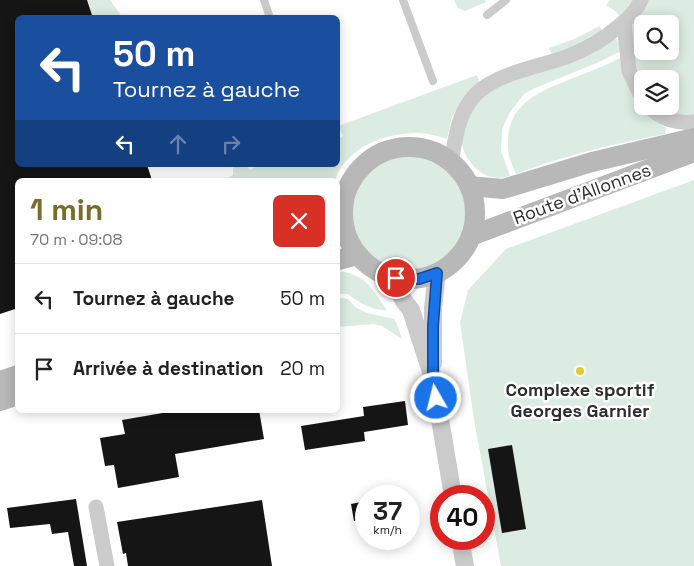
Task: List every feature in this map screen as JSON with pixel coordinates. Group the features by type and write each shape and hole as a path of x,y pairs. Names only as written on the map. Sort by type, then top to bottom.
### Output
{"main road":[{"name":"Route d'Allonnes","path":"469,186 503,189 592,162 694,138"},
{"path":"405,148 424,149 452,163 460,171 469,186 475,211 471,236 459,256 437,273 419,279 391,277 375,270 357,255 349,242 344,227 341,199 360,168 375,156 386,151 405,148"},
{"name":"Route d'Allonnes","path":"471,236 694,152"},
{"path":"340,259 357,255"},
{"path":"0,381 15,376"},
{"path":"0,401 15,396"}],"street":[{"path":"452,163 460,118 470,100 482,88 500,79 584,50 624,22 638,7 641,0"},
{"path":"624,22 629,71 634,81"},
{"path":"659,115 668,120 685,123 694,122"},
{"path":"433,378 433,308 437,273"},
{"path":"391,277 411,310 433,378 451,485"},
{"path":"96,507 107,566"},
{"path":"462,550 465,566"}],"lane":[{"path":"264,0 269,15"},
{"path":"403,0 433,81"},
{"path":"487,14 506,0"}],"shaded area":[{"path":"87,0 110,0 121,15 92,15"},
{"path":"454,0 485,0 486,2 465,11 458,8"},
{"path":"610,0 694,0 694,122 674,115 679,115 679,70 635,70 624,22 615,11 606,5"},
{"path":"600,26 603,33 578,46 552,55 549,48 574,39"},
{"path":"616,39 620,43 621,51 524,94 510,112 502,129 501,151 510,176 501,178 491,177 485,175 474,166 465,154 461,141 462,134 474,105 487,91"},
{"path":"624,56 634,79 634,115 650,115 651,118 666,128 665,134 589,151 552,161 516,174 508,148 512,121 518,111 535,95"},
{"path":"477,75 480,83 463,99 452,117 447,139 417,133 380,139 368,144 348,159 336,178 229,178 233,175 234,167 248,167 249,170 257,167 340,167 340,137 343,136 340,125"},
{"path":"408,154 430,159 449,171 461,190 466,212 461,234 449,253 430,265 408,270 386,265 367,253 355,234 350,212 355,190 367,171 386,159"},
{"name":"Complexe sportif Georges Garnier","path":"694,180 694,566 501,566 495,534 495,485 486,485 474,420 460,322 468,290 506,249"},
{"path":"340,271 362,279 372,289 387,310 366,306 348,294 340,294"},
{"path":"340,298 348,299 355,307 367,313 394,319 402,339 382,326 374,324 340,327"}],"building":[{"path":"0,0 87,0 92,15 15,15 15,167 148,167 151,178 15,178 15,309 0,314"},
{"path":"405,401 408,425 364,432 365,441 305,450 301,426 364,416 363,407"},
{"path":"163,413 260,413 264,439 175,454 179,477 118,488 114,465 105,466 100,438 125,434 122,420"},
{"path":"512,445 526,529 502,533 488,449"},
{"path":"76,499 87,566 74,566 68,532 52,534 50,524 10,528 7,508"},
{"path":"262,500 272,566 128,566 126,553 123,554 117,522"},
{"path":"355,503 355,521 354,521 351,504"}],"place":[{"name":"Complexe sportif Georges Garnier","path":"580,371"}],"route":[{"path":"396,278 419,279 437,273 433,308 433,378 436,398"}]}
